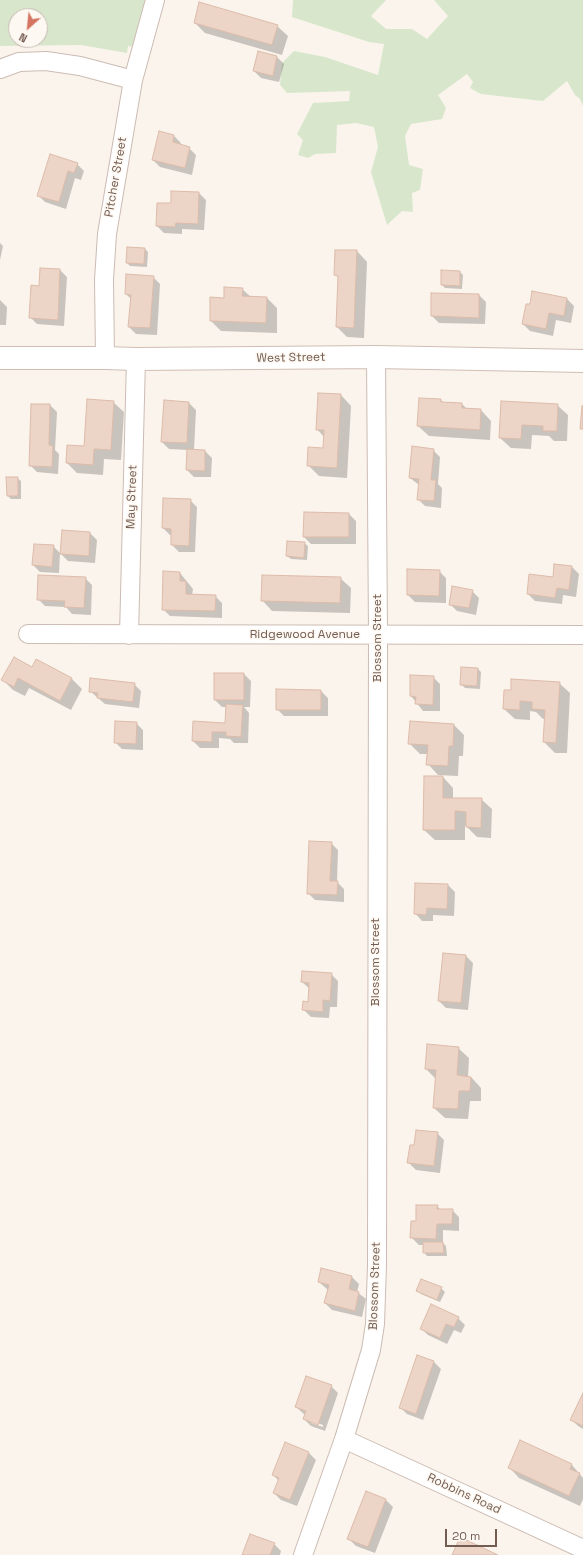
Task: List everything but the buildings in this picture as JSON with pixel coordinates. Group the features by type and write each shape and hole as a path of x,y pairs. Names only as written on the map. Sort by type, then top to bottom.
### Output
{"street":[{"name":"Pitcher Street","path":"105,358 104,280 107,234 133,80 155,0"},
{"path":"0,69 19,62 46,61 80,66 133,80"},
{"name":"West Street","path":"0,358 136,359 376,357 583,361"},
{"name":"Blossom Street","path":"303,1555 344,1439 371,1350 375,1324 377,1265 378,635 376,357"},
{"name":"May Street","path":"129,635 136,359"},
{"name":"Ridgewood Avenue","path":"28,634 583,635"},
{"name":"Robbins Road","path":"344,1439 583,1549"}],"green space":[{"path":"0,0 148,0 137,47 128,46 127,53 81,45 48,45 48,8 8,8 8,46 0,46"},
{"path":"293,0 386,0 371,16 386,29 412,29 427,39 448,16 434,0 583,0 583,106 580,99 575,95 567,81 543,101 481,94 470,88 473,82 467,74 438,95 446,108 442,119 411,124 405,136 409,165 423,169 420,190 412,193 413,212 402,211 387,225 371,172 378,147 374,127 356,123 337,125 336,153 315,154 308,158 298,155 303,140 297,134 313,103 349,101 350,91 287,93 280,85 282,63 294,51 325,57 378,75 384,44 369,42 292,17"}]}
